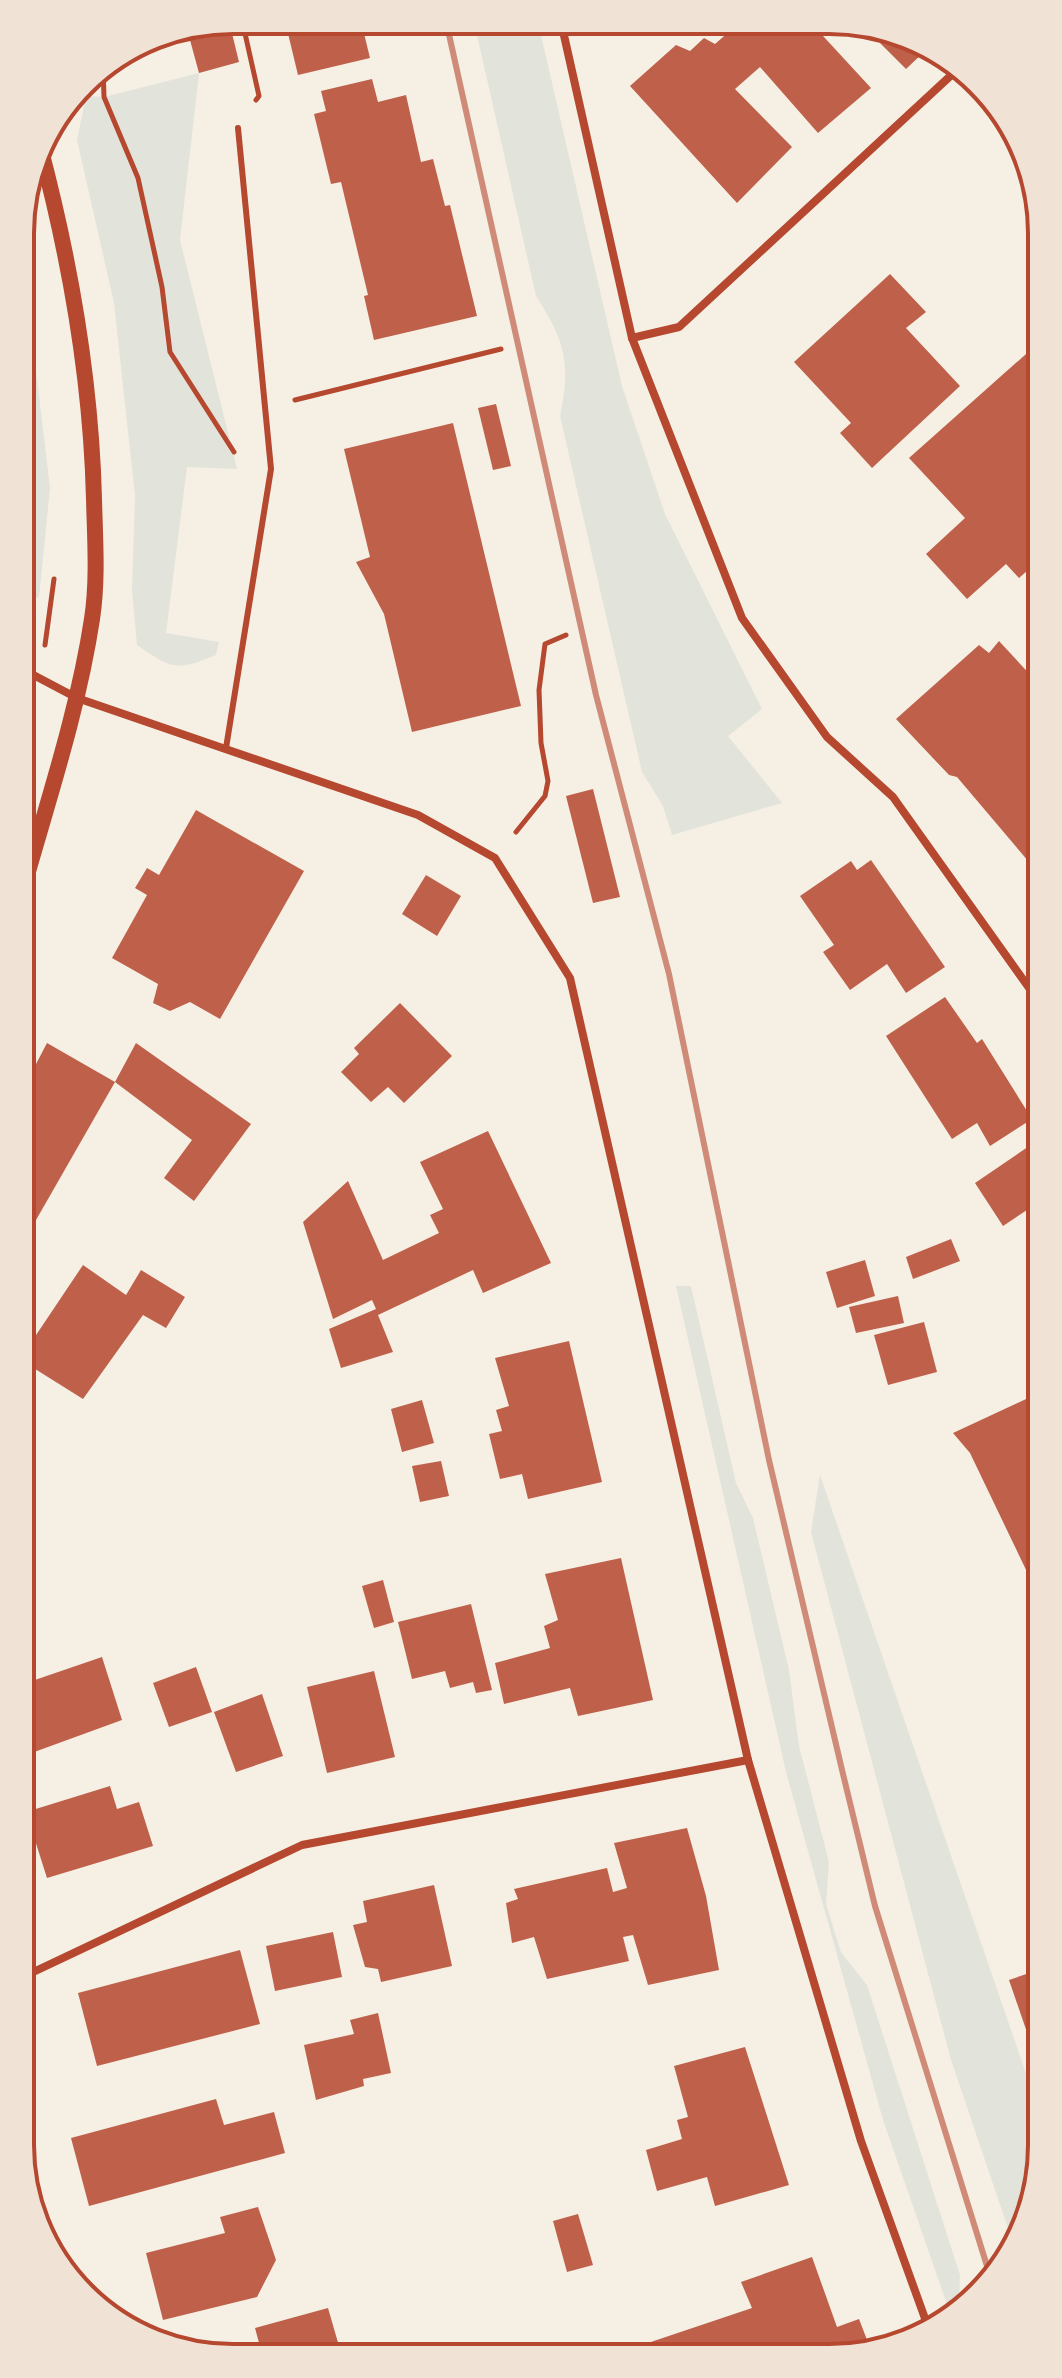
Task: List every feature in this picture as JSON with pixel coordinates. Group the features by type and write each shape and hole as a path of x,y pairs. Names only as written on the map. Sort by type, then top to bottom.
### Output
{"main road":[{"path":"34,850 77,698 92,617 96,556 92,422 80,321 45,169"}],"street":[{"path":"564,34 632,338 742,618 827,737 893,797 1028,986"},
{"path":"632,338 679,327 951,76"},
{"path":"34,676 77,698 418,815 495,858 570,978 748,1760 861,2141 925,2318"},
{"path":"34,1972 302,1845 748,1760"}],"lane":[{"path":"226,748 271,469 238,128"}],"path":[{"path":"238,128 259,96 245,34"},
{"path":"104,82 104,97 138,178 162,287 170,352 236,454 271,469"},
{"path":"267,407 501,349"},
{"path":"40,679 55,567"},
{"path":"495,858 545,796 548,781 541,743 540,682 545,644 566,635"}],"shaded area":[{"path":"477,34 541,34 622,386 665,514 762,709 728,736 782,803 672,835 663,806 642,772 560,416 565,381 563,353 554,326 536,296"},
{"path":"199,73 180,240 237,469 187,467 166,633 219,642 216,655 192,664 167,663 137,645 132,591 135,496 114,303 77,140 85,99 88,96 104,97"},
{"path":"34,354 50,488 39,598 34,597"},
{"path":"676,1286 691,1286 736,1483 753,1518 789,1670 799,1746 829,1862 826,1904 841,1952 867,1985 960,2275 959,2296 947,2305 883,2120 786,1772"},
{"path":"820,1475 1028,2079 1028,2158 1024,2184 1009,2230 951,2060 811,1532"}],"building":[{"path":"232,34 239,62 199,73 190,39"},
{"path":"288,34 364,34 370,58 298,75"},
{"path":"726,34 821,34 871,88 818,133 760,67 735,89 792,147 737,203 630,86 676,45 690,51 704,38 715,44"},
{"path":"878,41 919,56 906,69"},
{"path":"372,79 378,102 406,95 421,162 433,159 445,206 450,205 477,316 374,340 364,296 368,295 341,182 331,184 314,114 326,111 321,91"},
{"path":"890,274 926,312 906,328 960,386 872,468 840,433 851,423 794,362"},
{"path":"1028,352 1028,570 1019,578 1006,564 967,599 926,554 965,518 909,458"},
{"path":"496,404 511,466 493,470 478,408"},
{"path":"453,423 521,706 412,732 384,614 356,562 370,557 344,449"},
{"path":"999,641 1028,672 1028,861 957,777 949,775 896,719 979,645 989,653"},
{"path":"593,789 620,897 593,903 566,796"},
{"path":"196,810 304,871 220,1019 190,1002 170,1011 153,1003 158,984 112,958 147,895 135,888 147,868 159,875"},
{"path":"871,860 945,967 906,993 887,964 850,990 823,952 834,945 800,896 851,861 857,870"},
{"path":"426,875 461,896 437,936 402,914"},
{"path":"945,997 977,1043 982,1039 1028,1113 1028,1122 990,1146 977,1123 952,1139 886,1036"},
{"path":"400,1003 452,1056 404,1103 388,1087 371,1102 341,1072 359,1054 354,1048"},
{"path":"47,1043 115,1082 34,1224 34,1068"},
{"path":"136,1043 251,1124 194,1201 164,1178 192,1140 115,1082"},
{"path":"488,1131 551,1263 483,1293 473,1270 378,1315 393,1352 341,1368 329,1329 376,1309 372,1300 333,1319 303,1222 348,1181 383,1260 439,1233 430,1215 443,1209 420,1162"},
{"path":"1028,1147 1028,1209 1003,1226 975,1183"},
{"path":"951,1239 960,1261 913,1279 906,1257"},
{"path":"865,1260 875,1296 837,1308 826,1272"},
{"path":"83,1265 126,1295 141,1270 185,1297 166,1328 143,1315 83,1399 34,1368 34,1338"},
{"path":"898,1296 904,1323 856,1333 849,1307"},
{"path":"924,1322 937,1372 888,1385 874,1335"},
{"path":"569,1341 602,1482 528,1499 522,1474 500,1479 489,1434 502,1431 496,1410 509,1406 495,1358"},
{"path":"1028,1398 1028,1574 970,1453 953,1433"},
{"path":"422,1400 434,1443 402,1452 391,1409"},
{"path":"441,1461 449,1496 420,1502 412,1466"},
{"path":"621,1558 653,1700 578,1716 570,1688 504,1704 495,1663 550,1648 544,1626 558,1620 545,1574"},
{"path":"383,1580 394,1622 374,1628 362,1586"},
{"path":"471,1604 492,1690 476,1693 473,1682 450,1688 445,1671 412,1679 398,1622"},
{"path":"102,1657 122,1720 34,1752 34,1680"},
{"path":"196,1667 212,1712 169,1727 153,1683"},
{"path":"374,1671 395,1757 327,1773 307,1687"},
{"path":"262,1694 283,1756 236,1772 214,1712"},
{"path":"110,1786 117,1809 139,1802 153,1846 47,1878 34,1837 34,1810"},
{"path":"687,1828 706,1896 719,1970 648,1985 633,1935 623,1937 629,1961 547,1979 534,1937 512,1943 506,1903 518,1899 514,1889 607,1868 613,1892 627,1888 614,1843"},
{"path":"434,1885 452,1966 381,1982 378,1969 365,1967 353,1925 367,1922 363,1901"},
{"path":"333,1932 342,1977 275,1991 266,1946"},
{"path":"240,1950 260,2024 97,2066 78,1993"},
{"path":"1028,1973 1028,2035 1009,1980"},
{"path":"378,2013 391,2073 363,2079 364,2086 316,2100 304,2045 354,2034 350,2020"},
{"path":"745,2047 789,2185 715,2206 707,2177 657,2191 646,2150 682,2139 677,2120 688,2117 674,2066"},
{"path":"216,2099 224,2125 274,2112 285,2153 89,2206 71,2138"},
{"path":"258,2207 276,2260 257,2297 163,2320 146,2253 225,2233 220,2217"},
{"path":"578,2214 593,2265 567,2272 553,2221"},
{"path":"812,2257 837,2327 859,2319 867,2340 829,2344 645,2344 752,2308 741,2282"},
{"path":"328,2308 338,2344 259,2344 255,2328"}],"railway":[{"path":"449,34 596,695 669,974 769,1460 843,1774 875,1906 987,2266"}]}
